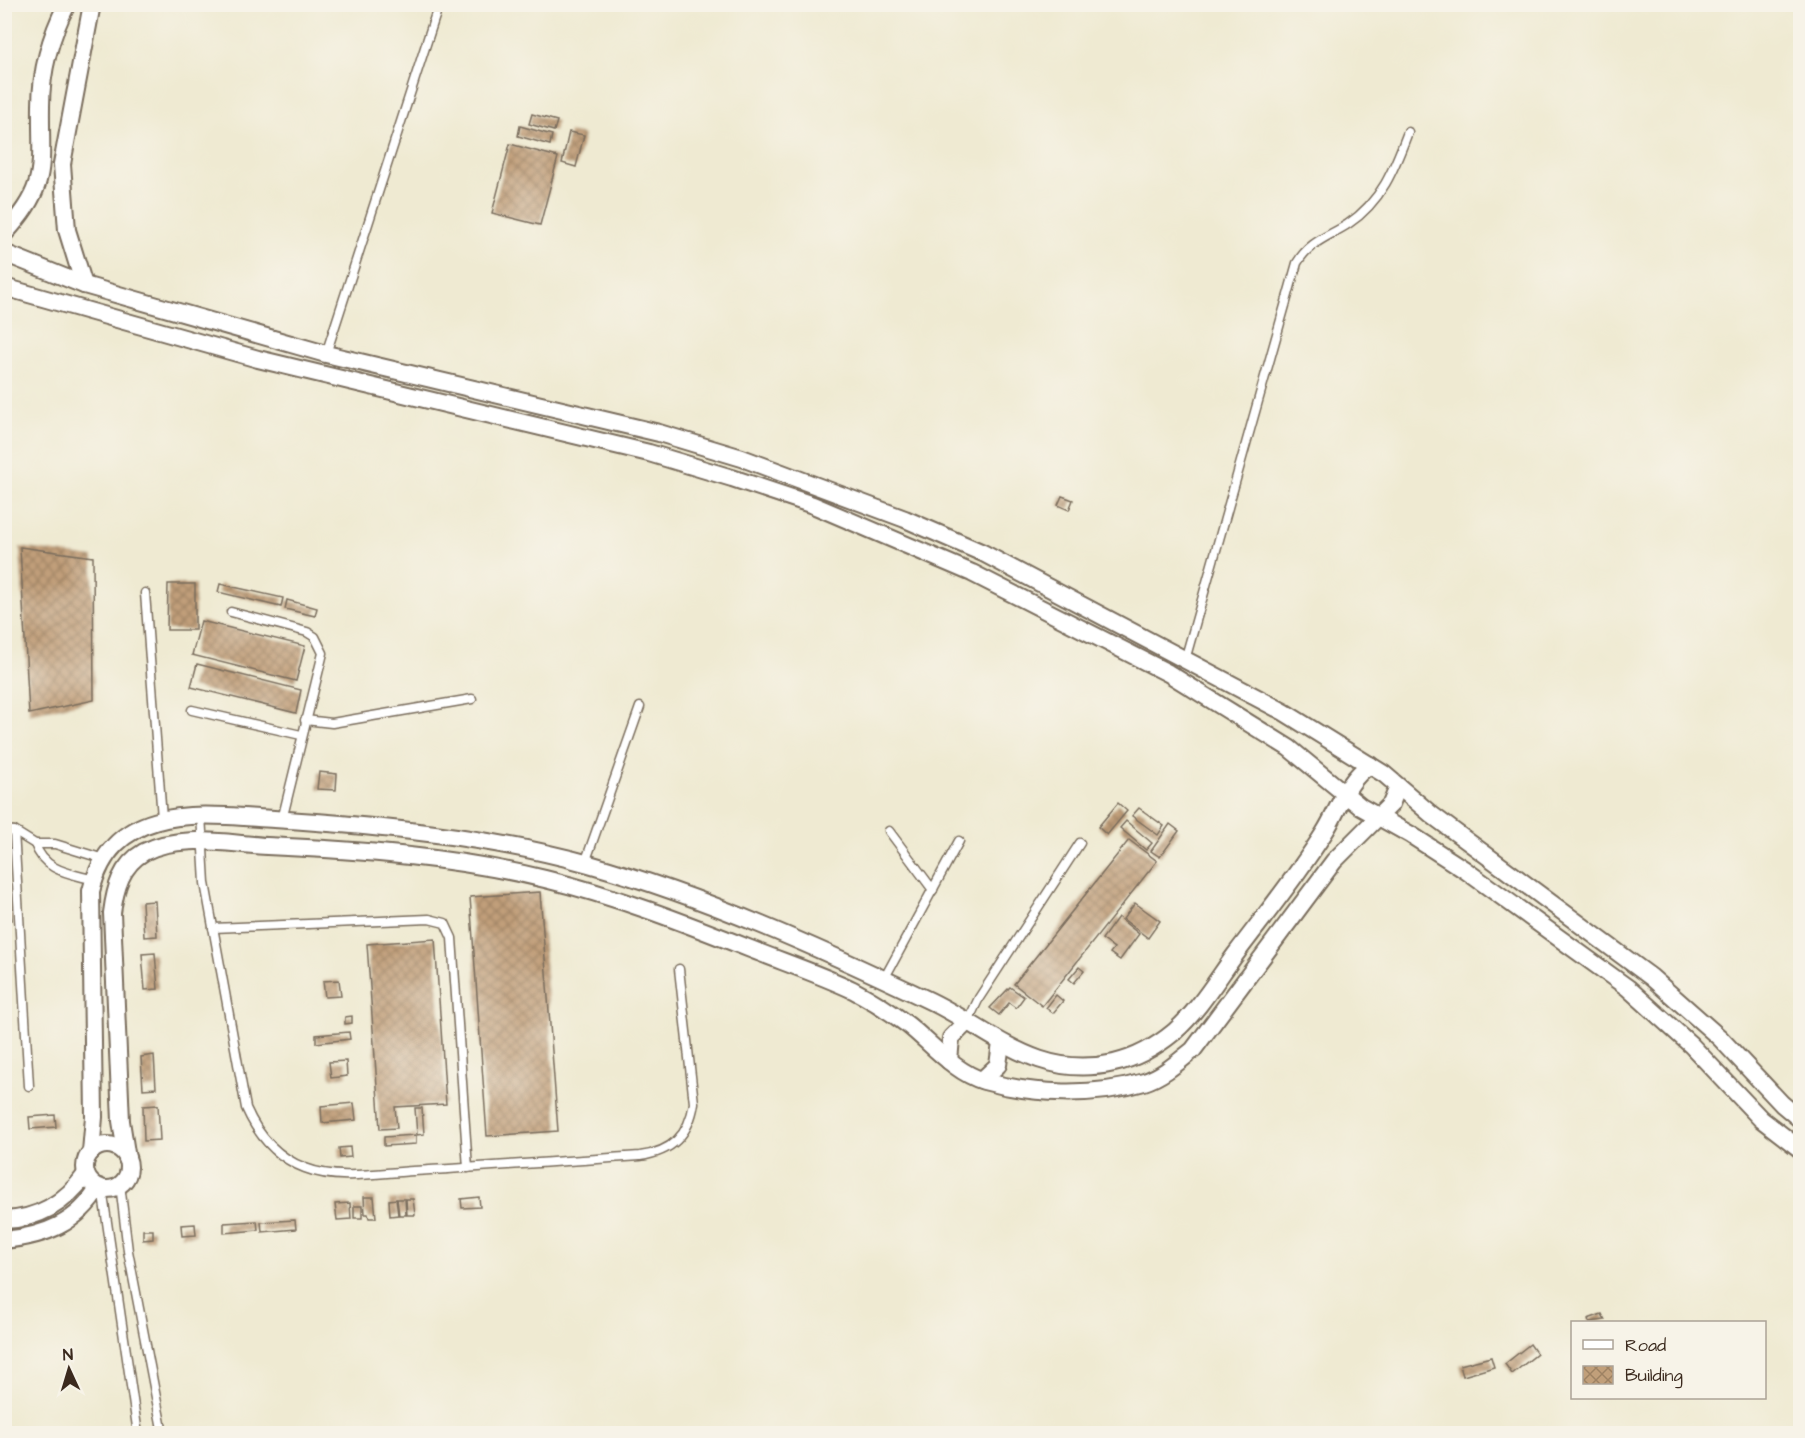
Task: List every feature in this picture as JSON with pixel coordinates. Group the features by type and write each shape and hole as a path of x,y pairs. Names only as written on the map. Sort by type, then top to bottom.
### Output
{"street":[{"path":"4,234 33,195 40,178 42,160 40,105 45,67 56,29 67,4"},
{"path":"84,285 67,230 62,164 66,132 82,66 92,4"},
{"path":"42,160 62,164"},
{"path":"4,253 84,285 326,354 659,433 824,486 983,554 1284,712 1370,765 1651,976 1720,1038 1782,1104 1800,1119"},
{"path":"4,287 270,362 650,453 813,505 972,573 1168,673 1289,748 1347,793 1361,807 1465,870 1628,988 1691,1045 1761,1119 1800,1149"},
{"path":"101,1188 91,1182 86,1174 86,1162 91,1152 94,1117 89,919 94,880 104,859 118,842 141,826 162,818 201,814 442,836 585,863 709,905 884,979 968,1021 1001,1043 1027,1056 1071,1067 1117,1062 1158,1044 1176,1030 1206,995 1308,857 1355,777 1370,765"},
{"path":"4,1240 40,1234 69,1221 82,1211 101,1188 120,1184 128,1173 121,1121 112,913 115,890 125,869 142,853 163,844 202,842 299,847 463,863 544,878 623,901 852,990 906,1024 949,1061 982,1080 1037,1090 1065,1092 1136,1083 1171,1068 1193,1050 1334,861 1391,804 1398,787"},
{"path":"949,1061 951,1038 968,1021"},
{"path":"982,1080 998,1065 1001,1043"},
{"path":"91,1152 104,1145 111,1146 118,1148 127,1159"},
{"path":"4,1220 21,1218 47,1210 69,1194 86,1174"}],"lane":[{"path":"326,354 439,4"},
{"path":"1185,660 1297,263 1313,243 1348,224 1372,204 1392,174 1408,132"},
{"path":"145,593 162,818"},
{"path":"231,612 307,632 320,644 321,662 301,735 282,820"},
{"path":"305,720 332,723 472,699"},
{"path":"585,863 640,707"},
{"path":"192,710 301,735"},
{"path":"201,814 205,883 242,1094 252,1122 270,1146 305,1168 333,1174 468,1168 657,1154 672,1146 684,1134 691,1120 693,1103 679,969"},
{"path":"9,831 35,844 55,844 104,859"},
{"path":"9,831 29,1086"},
{"path":"889,831 933,890"},
{"path":"884,979 959,841"},
{"path":"968,1021 979,998 1080,843"},
{"path":"35,844 38,854 50,867 94,880"},
{"path":"213,928 429,919 445,923 452,938 468,1168"},
{"path":"120,1184 128,1251 163,1434"},
{"path":"101,1188 138,1434"}],"building":[{"path":"532,114 557,121 554,131 529,124"},
{"path":"520,126 552,135 550,145 518,136"},
{"path":"569,132 584,135 576,167 562,163"},
{"path":"510,144 558,157 540,225 492,213"},
{"path":"1062,496 1073,500 1069,510 1058,505"},
{"path":"20,547 93,557 94,700 29,714"},
{"path":"168,584 195,584 195,630 167,630"},
{"path":"220,584 283,598 281,607 218,592"},
{"path":"287,600 317,608 315,616 285,609"},
{"path":"201,621 305,646 296,681 192,655"},
{"path":"197,664 301,690 296,713 191,687"},
{"path":"319,772 337,774 336,790 317,789"},
{"path":"1118,803 1127,811 1107,835 1098,827"},
{"path":"1139,808 1164,826 1158,835 1132,816"},
{"path":"1126,821 1152,843 1146,850 1120,828"},
{"path":"1170,824 1179,831 1160,857 1151,851"},
{"path":"1129,840 1157,861 1042,1006 1014,984"},
{"path":"540,892 558,1131 487,1136 470,897"},
{"path":"10,900 12,920 7,920 8,938 4,938 4,901"},
{"path":"155,901 157,936 144,937 142,902"},
{"path":"1135,903 1160,921 1148,938 1123,919"},
{"path":"1118,917 1139,934 1120,960 1110,953 1114,948 1102,939"},
{"path":"435,939 446,1104 395,1107 397,1128 380,1129 367,944"},
{"path":"155,953 158,989 145,990 142,954"},
{"path":"1079,967 1084,971 1074,983 1069,979"},
{"path":"339,980 341,996 325,997 323,981"},
{"path":"1010,987 1024,997 1016,1008 1009,1003 999,1015 990,1008"},
{"path":"1056,995 1063,1001 1053,1013 1046,1008"},
{"path":"352,1016 352,1023 345,1024 345,1017"},
{"path":"349,1032 350,1039 316,1043 316,1035"},
{"path":"154,1055 156,1088 143,1089 141,1057"},
{"path":"346,1061 347,1076 331,1078 329,1062"},
{"path":"354,1103 356,1120 322,1123 321,1106"},
{"path":"158,1105 160,1140 144,1141 143,1106"},
{"path":"415,1108 422,1108 424,1134 417,1135"},
{"path":"55,1115 56,1127 30,1129 29,1117"},
{"path":"416,1135 416,1144 384,1146 384,1137"},
{"path":"350,1147 351,1157 340,1158 339,1148"},
{"path":"364,1197 374,1197 376,1218 369,1218 368,1214 365,1214"},
{"path":"479,1197 480,1207 462,1208 461,1199"},
{"path":"396,1199 398,1215 390,1216 389,1200"},
{"path":"397,1199 405,1199 406,1215 399,1215"},
{"path":"406,1199 413,1199 415,1215 407,1215"},
{"path":"350,1203 351,1219 337,1220 335,1204"},
{"path":"354,1206 362,1206 362,1218 354,1218"},
{"path":"295,1220 296,1229 262,1232 261,1222"},
{"path":"257,1221 258,1230 224,1233 224,1223"},
{"path":"195,1224 196,1235 182,1236 181,1225"},
{"path":"143,1230 153,1230 153,1239 143,1240"},
{"path":"1602,1314 1605,1320 1589,1321 1588,1319"},
{"path":"1530,1344 1537,1354 1512,1374 1505,1364"},
{"path":"1491,1357 1494,1367 1463,1376 1460,1365"}]}
